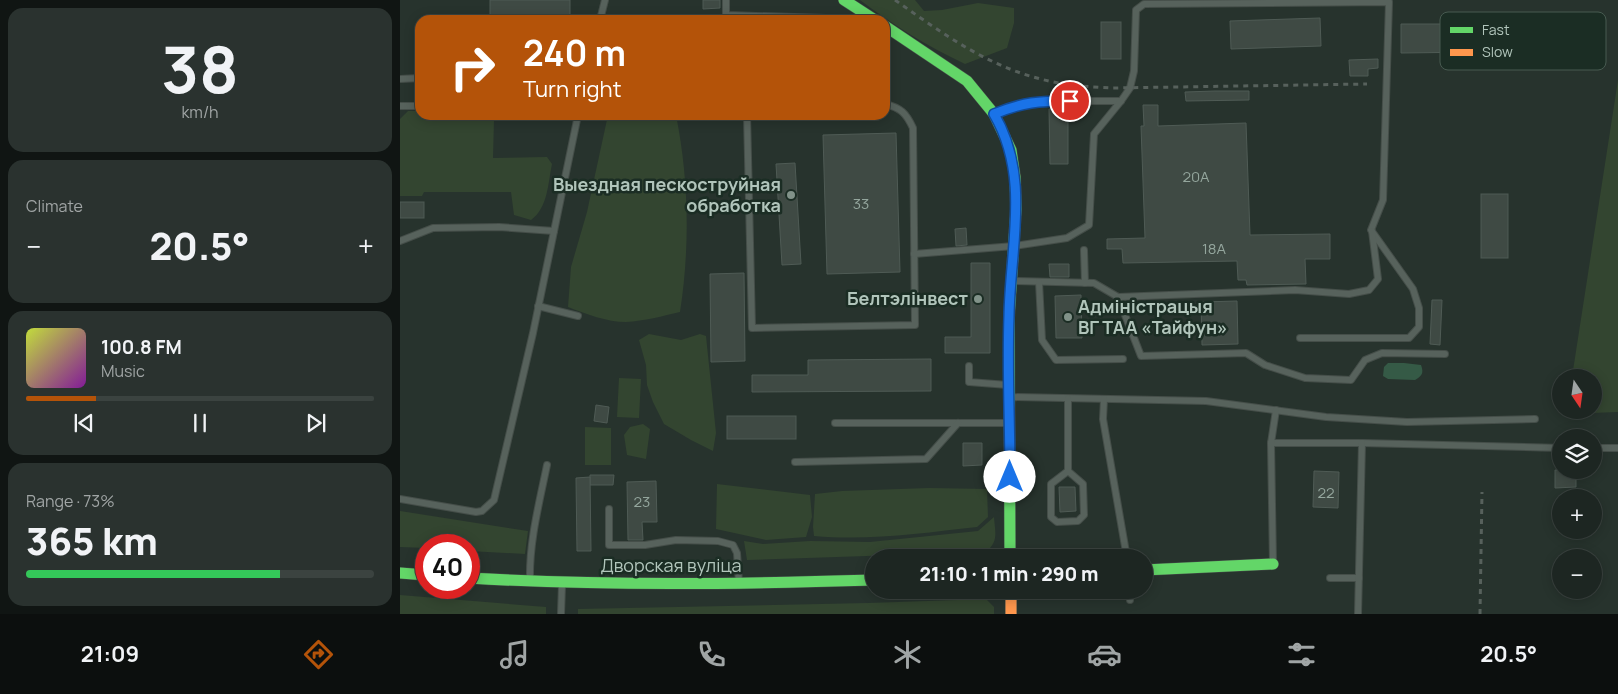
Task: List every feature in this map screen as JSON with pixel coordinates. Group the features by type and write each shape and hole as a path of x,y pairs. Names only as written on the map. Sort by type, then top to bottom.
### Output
{"street":[{"path":"844,0 867,15"},
{"path":"890,29 967,81 994,114 1010,150 1015,177 1016,209 1010,281 1010,549"},
{"path":"1153,570 1273,568"},
{"path":"400,573 415,574"},
{"name":"Дворская вуліца","path":"480,579 562,583 738,584 865,580"},
{"path":"1010,599 1011,614"}],"lane":[{"path":"601,15 605,0"},
{"path":"726,0 726,15"},
{"path":"914,254 1014,246 1068,238 1089,225 1094,134 1130,88 1134,71 1136,10 1144,4 1389,2 1383,200 1371,230 1378,279 1368,290 1349,294 1295,290 1118,297 1094,283 1010,281"},
{"path":"400,78 415,78"},
{"path":"994,114 1016,105 1036,101 1121,101"},
{"path":"747,120 752,328 915,325 913,128 908,118 897,107 890,105"},
{"path":"400,106 415,106"},
{"path":"400,499 476,512 482,511 494,500 538,306 577,120"},
{"path":"400,241 433,228 499,227 554,231"},
{"path":"1300,338 1409,338 1419,327 1420,308 1413,289 1371,230"},
{"path":"1084,250 1085,283"},
{"path":"1039,282 1042,340 1056,360 1123,359"},
{"path":"1118,297 1141,356 1246,353 1265,365 1305,378 1351,380 1365,360 1382,353 1445,354"},
{"path":"538,306 578,316"},
{"path":"969,366 969,382 1009,385"},
{"path":"1010,397 1206,401 1326,417 1407,422 1535,419"},
{"path":"1068,399 1068,470 1083,484 1084,515 1078,521 1057,522 1051,517 1051,484 1068,470"},
{"path":"1104,399 1103,419 1125,549"},
{"path":"1273,568 1271,443 1276,410"},
{"path":"834,423 1010,423"},
{"path":"795,462 926,459 958,423"},
{"path":"1271,443 1362,443 1552,448"},
{"path":"1358,614 1362,443"},
{"path":"1602,448 1618,448"},
{"path":"530,582 532,544 547,465"},
{"path":"609,508 609,545 645,545 676,540 718,541 733,545 737,552 738,584"},
{"path":"1330,578 1359,578"},
{"path":"561,614 562,583"}],"shaded area":[{"path":"860,0 915,0 924,11 942,10 978,3 1014,8 1014,23 1007,48 965,64 911,35 890,21 890,15 881,15"},
{"path":"1618,80 1618,412 1602,413 1602,369 1573,369"},
{"path":"408,111 415,111 415,120 494,120 493,158 547,157 552,164 544,202 537,215 531,220 514,215 511,192 424,192 422,196 400,196 400,119"},
{"path":"607,120 677,120 684,164 687,213 687,238 680,312 647,319 619,322 589,315 568,307 571,267 587,212"},
{"path":"649,334 681,340 700,334 706,336 716,433 713,451 664,424 647,385 646,365 639,340"},
{"path":"1388,363 1421,365 1422,374 1415,380 1388,379 1383,376 1384,367"},
{"path":"619,378 641,379 639,418 617,417"},
{"path":"643,424 650,429 646,459 627,455 624,435 630,427"},
{"path":"585,427 611,428 611,465 585,465"},
{"path":"717,484 810,495 812,517 806,537 766,540 716,529"},
{"path":"929,488 987,489 988,517 977,527 936,532 855,538 814,536 815,494 842,491"},
{"path":"400,511 528,531 525,554 480,552 480,534 415,534 415,548 400,547"},
{"path":"994,517 995,540 989,549 865,549 865,556 747,560 744,541 763,544 810,541 870,542 978,531"},
{"path":"400,595 415,596 415,599 449,599 546,607 546,614 400,614"},
{"path":"986,599 994,607 994,614 578,614 578,609"}],"building":[{"path":"490,0 570,0 570,15 490,15"},
{"path":"703,0 720,0 720,8 703,9"},
{"path":"1320,18 1321,46 1231,49 1230,21"},
{"path":"1101,22 1121,22 1121,59 1101,59"},
{"path":"1401,24 1440,24 1440,53 1401,53"},
{"path":"1378,59 1378,68 1368,69 1368,76 1350,76 1349,60"},
{"path":"1249,91 1249,100 1186,101 1185,92"},
{"path":"1143,105 1158,105 1158,126 1246,123 1250,235 1330,234 1330,259 1305,259 1306,284 1247,285 1246,280 1238,280 1237,261 1123,263 1122,249 1107,249 1107,239 1145,238 1141,126 1144,126"},
{"path":"1049,109 1068,109 1068,164 1050,164"},
{"path":"896,133 900,272 827,274 823,135"},
{"path":"795,163 801,264 782,265 776,164"},
{"path":"1481,194 1508,194 1508,258 1481,258"},
{"path":"400,202 424,202 424,218 400,218"},
{"path":"966,228 967,245 956,246 955,229"},
{"path":"971,263 990,263 990,353 945,353 945,337 971,337"},
{"path":"1049,264 1069,264 1069,277 1050,277"},
{"path":"744,273 745,361 711,362 710,274"},
{"name":"Адміністрацыя ВГ ТАА «Тайфун»","path":"1081,295 1082,338 1056,338 1055,296"},
{"path":"1432,300 1442,300 1440,345 1430,344"},
{"path":"1237,301 1238,344 1202,345 1201,302"},
{"path":"931,359 931,391 752,392 752,375 808,375 808,360"},
{"path":"596,405 609,407 607,423 594,421"},
{"path":"727,416 796,416 796,439 727,439"},
{"path":"963,443 982,443 982,465 963,466"},
{"path":"1314,471 1339,472 1338,508 1313,507"},
{"path":"590,475 614,475 613,485 590,485"},
{"path":"590,477 591,551 577,551 576,478"},
{"path":"1555,479 1576,479 1576,487 1555,488"},
{"path":"656,481 657,522 642,522 643,540 628,540 627,482"},
{"path":"1059,487 1075,487 1076,511 1060,512"}],"railway":[{"path":"895,0 945,35 980,55 1017,72 1055,82 1113,88 1367,84"},
{"path":"1480,614 1482,492"}],"traffic: fast":[{"path":"844,0 867,15"},
{"path":"890,29 967,81 994,114 1011,150 1015,177 1016,209 1009,318 1010,549"},
{"path":"1153,570 1273,564"},
{"path":"400,573 415,574"},
{"path":"480,579 672,584 865,580"}],"traffic: slow":[{"path":"1011,599 1011,614"}],"place":[{"name":"Выездная пескоструйная обработка","path":"791,195"},
{"name":"Белтэлінвест","path":"978,299"},
{"name":"Адміністрацыя ВГ ТАА «Тайфун»","path":"1068,317"}],"route":[{"path":"1010,477 1009,318 1016,209 1015,177 1010,150 994,114 1016,105 1036,101 1070,101"}]}
